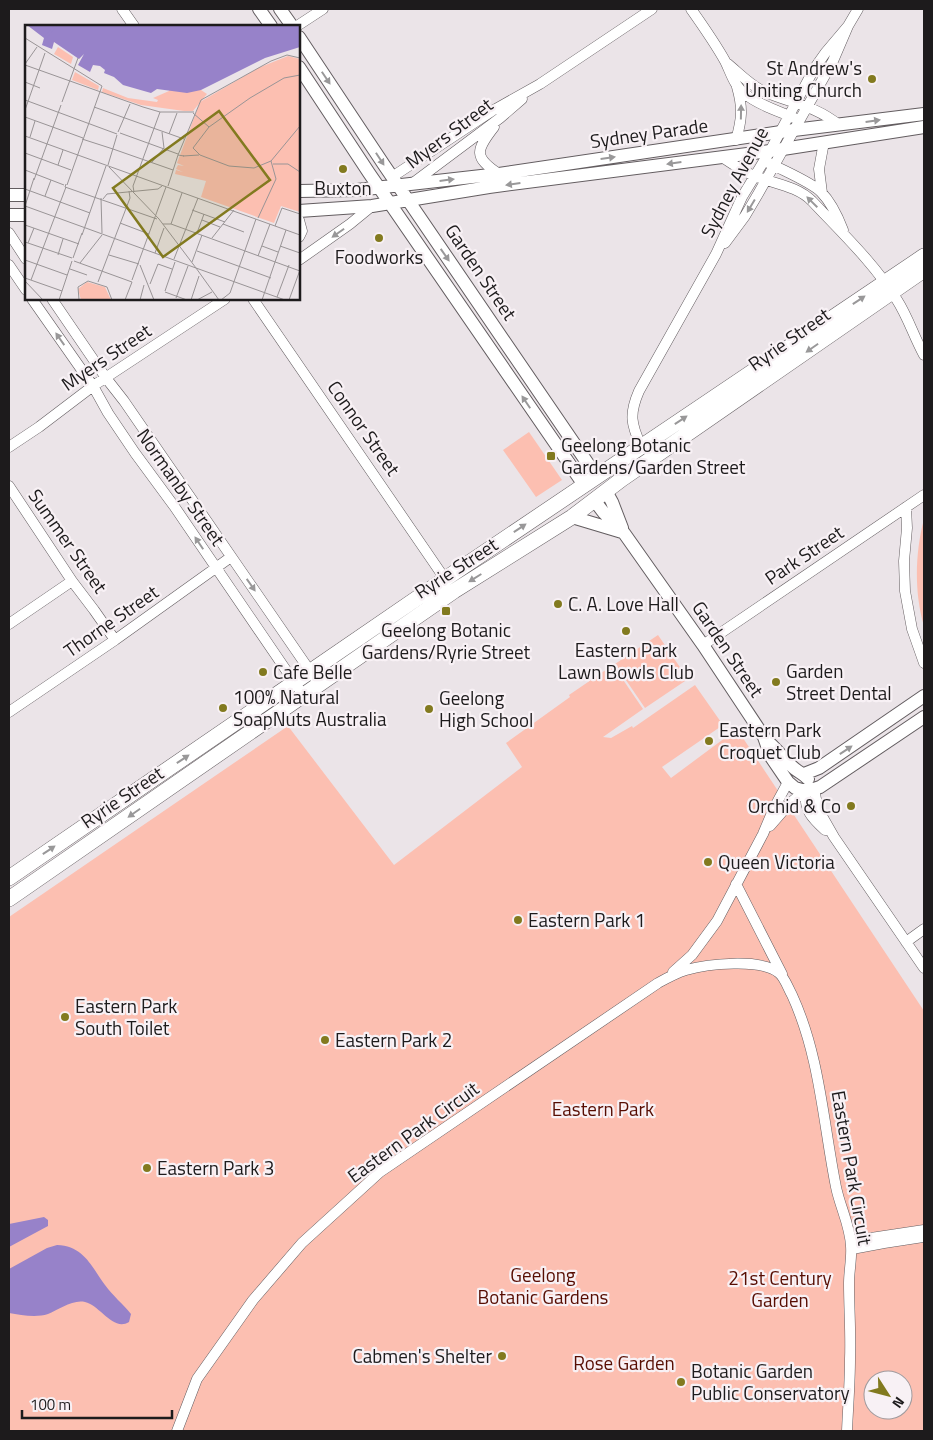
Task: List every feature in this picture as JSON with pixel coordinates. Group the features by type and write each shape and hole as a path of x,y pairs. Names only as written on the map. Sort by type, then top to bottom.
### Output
{"main road":[{"name":"Ryrie Street","path":"9,899 454,592 572,517 889,287 924,256"},
{"name":"Ryrie Street","path":"9,878 641,446 889,287 924,270"},
{"name":"Garden Street","path":"597,477 600,496"},
{"name":"Garden Street","path":"584,485 600,496"},
{"path":"445,579 454,592"}],"street":[{"path":"122,9 133,25"},
{"path":"259,9 270,25"},
{"path":"280,9 291,25"},
{"path":"299,25 323,9"},
{"name":"Myers Street","path":"403,188 492,111 540,84 652,9"},
{"path":"691,9 725,62 736,85 742,115 736,140"},
{"name":"Sydney Avenue","path":"716,254 745,216 767,180 833,61 848,26 858,9"},
{"name":"Sydney Avenue","path":"641,446 633,429 632,420 632,410 637,395 716,254 733,214 754,176 821,59 848,26"},
{"name":"Garden Street","path":"300,39 597,477"},
{"path":"725,62 759,89 807,106 827,116 839,125"},
{"name":"Garden Street","path":"300,69 379,188 381,204 414,238 584,485"},
{"name":"Myers Street","path":"403,188 500,118 540,84"},
{"path":"736,85 750,98 789,115 797,125"},
{"name":"Sydney Parade","path":"300,211 381,204 403,188 780,133 797,125 839,125 924,114"},
{"path":"499,174 485,164 480,152 482,142 500,118"},
{"name":"Sydney Parade","path":"300,191 499,186 722,156 767,156 784,149 924,127"},
{"path":"354,150 368,141"},
{"path":"822,193 819,169 824,142"},
{"path":"722,156 754,176 800,192 807,197 846,236 889,287 904,310 924,355"},
{"path":"767,156 774,166 813,186 822,193 837,216 846,236"},
{"path":"9,195 25,195"},
{"path":"300,256 381,204"},
{"path":"9,215 25,215"},
{"path":"414,238 428,229"},
{"path":"9,233 25,257"},
{"path":"9,265 25,289"},
{"name":"Normanby Street","path":"33,300 93,386 108,413 135,453 174,506 303,695"},
{"path":"39,309 52,300"},
{"name":"Normanby Street","path":"54,300 319,684"},
{"name":"Myers Street","path":"9,447 93,386 223,300"},
{"name":"Connor Street","path":"253,300 445,579"},
{"path":"484,341 498,332"},
{"path":"539,421 553,411"},
{"name":"Summer Street","path":"9,486 72,581 115,640"},
{"name":"Park Street","path":"703,645 924,495"},
{"name":"Garden Street","path":"600,496 604,513 624,533 703,645 764,737 794,768 804,774 818,809 834,837 924,968"},
{"path":"906,507 907,534 904,574 906,597 912,629 924,663"},
{"path":"572,517 624,533"},
{"name":"Thorne Street","path":"9,712 115,640 231,557"},
{"path":"9,624 72,581"},
{"path":"804,774 819,768 924,696"},
{"path":"788,782 795,788 810,790 828,782 924,717"},
{"path":"880,727 889,741"},
{"name":"Garden Street","path":"764,737 772,757 788,782"},
{"name":"Eastern Park Circuit","path":"177,1431 197,1379 253,1300 302,1243 380,1172 664,979 692,955 720,914 763,834 788,782"},
{"name":"Eastern Park Circuit","path":"763,834 784,809 810,790"},
{"name":"Eastern Park Circuit","path":"736,884 801,1016 815,1064 838,1198 851,1245 847,1431"},
{"path":"906,942 924,929"},
{"name":"Eastern Park Circuit","path":"664,979 688,970 711,965 734,964 758,965 772,969 783,978"},
{"path":"851,1245 924,1230"},
{"path":"851,1245 884,1243 924,1237"}],"green space":[{"path":"529,432 562,480 536,497 503,450"},
{"path":"924,519 924,626 917,586 917,559"},
{"path":"658,635 688,679 645,708 615,664"},
{"name":"Eastern Park","path":"613,665 643,709 603,737 611,738 632,726 633,728 695,685 723,725 662,767 671,778 737,729 924,1011 924,1431 9,1431 9,917 288,726 394,865 522,767 506,743 570,697 569,695"}],"shaded area":[{"path":"44,1217 48,1220 48,1226 9,1247 9,1224"},
{"path":"57,1245 74,1249 86,1258 108,1289 131,1314 129,1322 117,1324 91,1304 80,1301 39,1316 9,1313 9,1269 47,1248"}],"place":[{"name":"St Andrew's Uniting Church","path":"872,79"},
{"name":"Buxton","path":"343,169"},
{"name":"Foodworks","path":"379,238"},
{"name":"Geelong Botanic Gardens/Garden Street","path":"551,456"},
{"name":"C. A. Love Hall","path":"558,604"},
{"name":"Geelong Botanic Gardens/Ryrie Street","path":"446,611"},
{"name":"Eastern Park Lawn Bowls Club","path":"626,631"},
{"name":"Cafe Belle","path":"263,672"},
{"name":"Garden Street Dental","path":"776,682"},
{"name":"100% Natural SoapNuts Australia","path":"223,708"},
{"name":"Geelong High School","path":"429,709"},
{"name":"Eastern Park Croquet Club","path":"709,741"},
{"name":"Orchid & Co","path":"851,806"},
{"name":"Queen Victoria","path":"708,862"},
{"name":"Eastern Park 1","path":"518,920"},
{"name":"Eastern Park South Toilet","path":"65,1017"},
{"name":"Eastern Park 2","path":"325,1040"},
{"name":"Eastern Park 3","path":"147,1168"},
{"name":"Cabmen's Shelter","path":"502,1356"},
{"name":"Botanic Garden Public Conservatory","path":"681,1382"}],"park label":[{"name":"Geelong Botanic Gardens","path":"543,1286"},
{"name":"21st Century Garden","path":"780,1289"},
{"name":"Rose Garden","path":"624,1363"}]}
